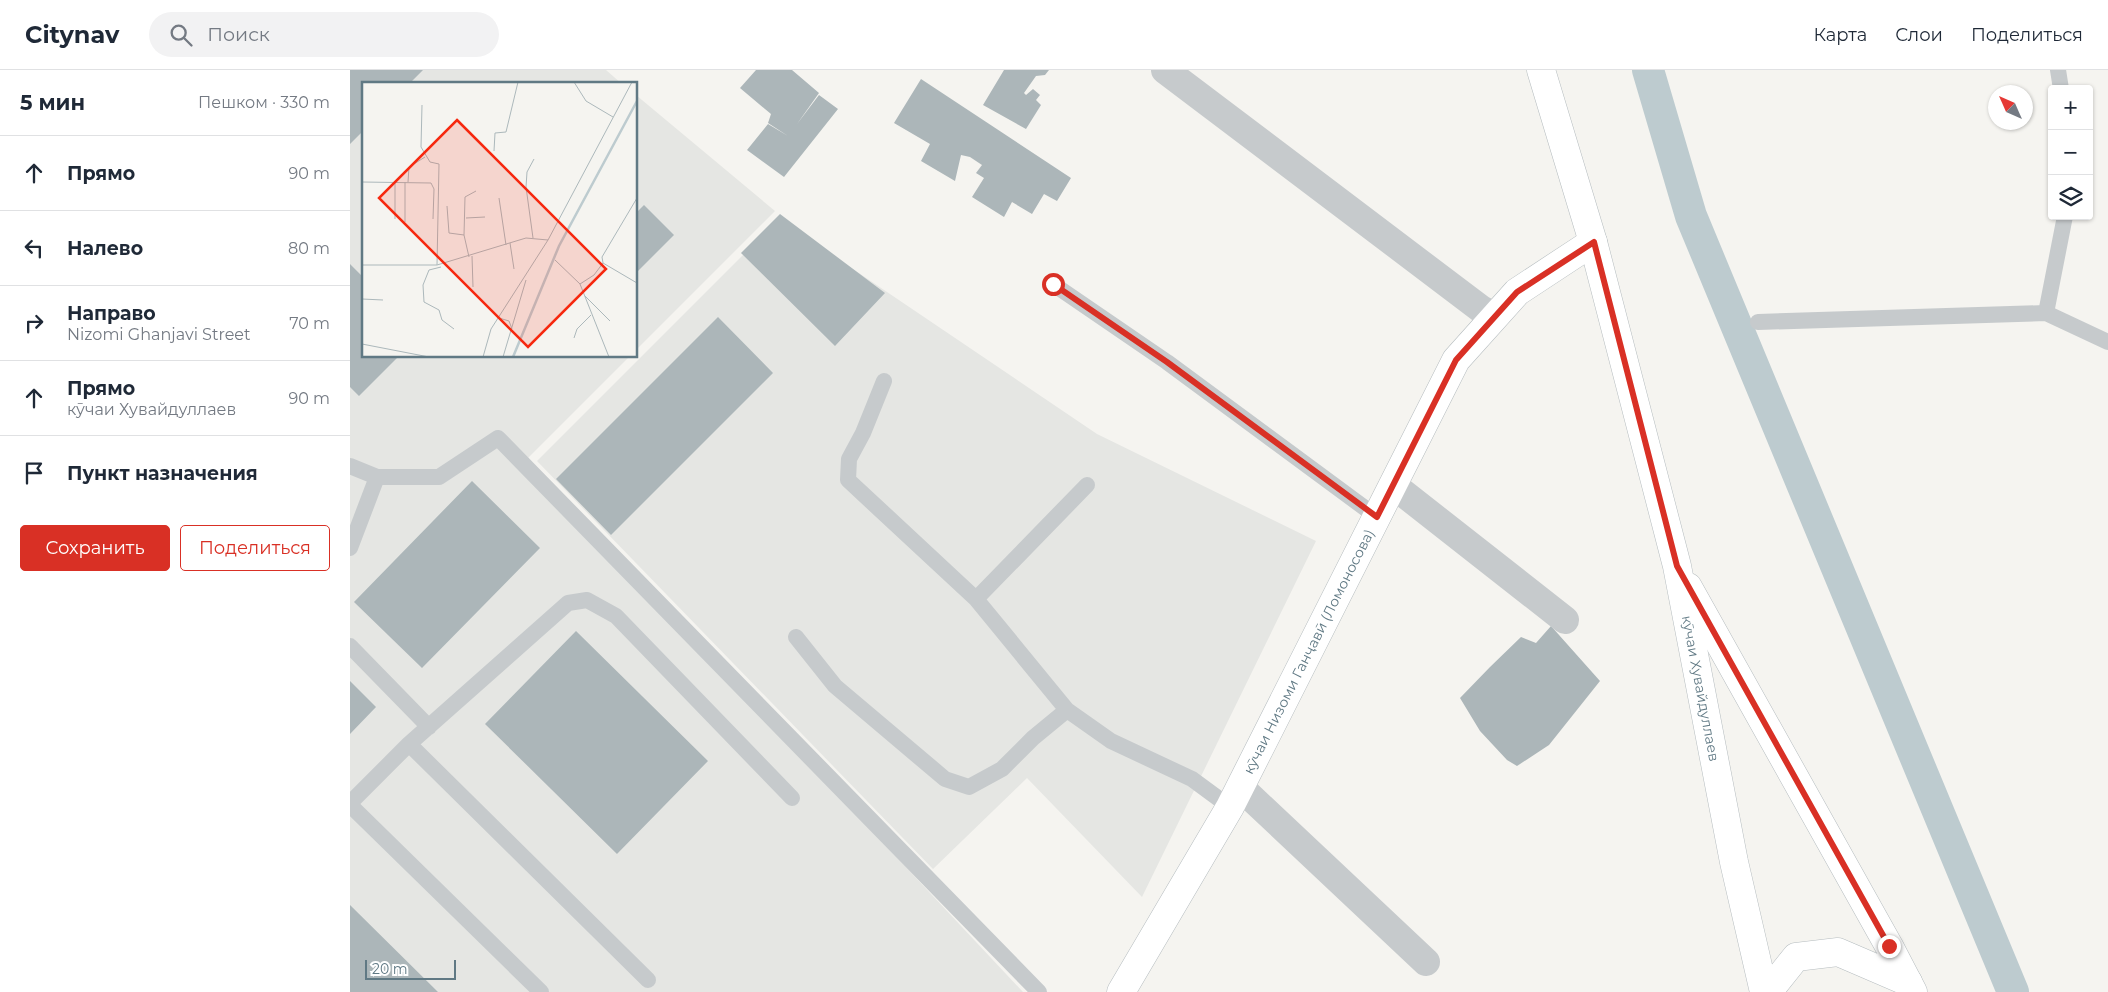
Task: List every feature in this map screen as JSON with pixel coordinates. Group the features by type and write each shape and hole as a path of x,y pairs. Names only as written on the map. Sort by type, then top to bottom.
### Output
{"street":[{"path":"1165,70 1481,309 1495,316"},
{"path":"1540,70 1594,242 1677,566"},
{"name":"кӯчаи Низоми Ганҷавӣ (Ломоносова)","path":"1121,992 1235,797 1456,360 1517,292 1594,242"},
{"path":"1393,485 1565,620"},
{"name":"кӯчаи Хувайдуллаев","path":"1677,566 1910,987"},
{"name":"кӯчаи Хувайдуллаев","path":"1677,566 1734,862 1764,992"},
{"path":"1235,797 1426,962"},
{"path":"1768,992 1796,957 1838,952 1910,987"}],"lane":[{"path":"2058,70 2060,85"},
{"path":"2046,313 2064,220"},
{"path":"1053,284 1167,362 1377,517"},
{"path":"1758,322 2046,313 2108,342"},
{"path":"884,381 863,433 849,459 848,480 976,599 1067,710 1111,741 1235,797"},
{"path":"350,466 377,477 439,477 498,438 1040,992"},
{"path":"350,548 377,477"},
{"path":"976,599 1087,485"},
{"path":"541,992 350,804 409,744 568,603 587,600 616,616 792,798"},
{"path":"796,637 835,686 945,778 969,787 1002,769 1033,738 1067,710"},
{"path":"350,646 429,726"},
{"path":"409,744 648,980"}],"shaded area":[{"path":"350,70 606,70 620,82 362,82 362,358 628,358 525,461 1023,992 350,992"},
{"path":"638,97 775,211 638,348"},
{"path":"779,219 1097,434 1316,541 1142,897 1027,778 933,869 537,461"}],"building":[{"path":"350,70 423,70 411,82 362,82 362,132 350,144"},
{"path":"756,70 792,70 819,93 797,124 819,95 838,109 784,177 747,150 768,124 788,136 768,123 771,114 740,88"},
{"path":"1004,70 1049,70 1045,75 1036,76 1024,93 1026,95 1033,89 1040,95 1036,100 1041,105 1026,129 983,105"},
{"path":"921,79 1071,178 1057,201 1044,194 1032,214 1012,202 1004,217 972,197 984,178 976,173 982,165 970,157 961,155 955,181 921,161 930,144 894,123"},
{"path":"644,205 674,235 638,271 638,211"},
{"path":"780,214 885,293 835,346 741,253"},
{"path":"350,264 362,276 362,358 397,358 359,396 350,387"},
{"path":"718,317 773,373 611,535 556,479"},
{"path":"472,481 540,548 422,668 354,602"},
{"path":"1551,626 1600,681 1549,745 1517,766 1507,760 1480,731 1460,698 1521,637 1536,643"},
{"path":"576,631 708,761 617,854 485,724"},
{"path":"350,681 376,707 350,734"},
{"path":"350,905 438,992 350,992"}],"waterway":[{"path":"1648,70 1691,216 2013,992"}],"route":[{"path":"1053,284 1167,362 1377,517 1456,360 1517,292 1594,242 1677,566 1889,946"}]}
